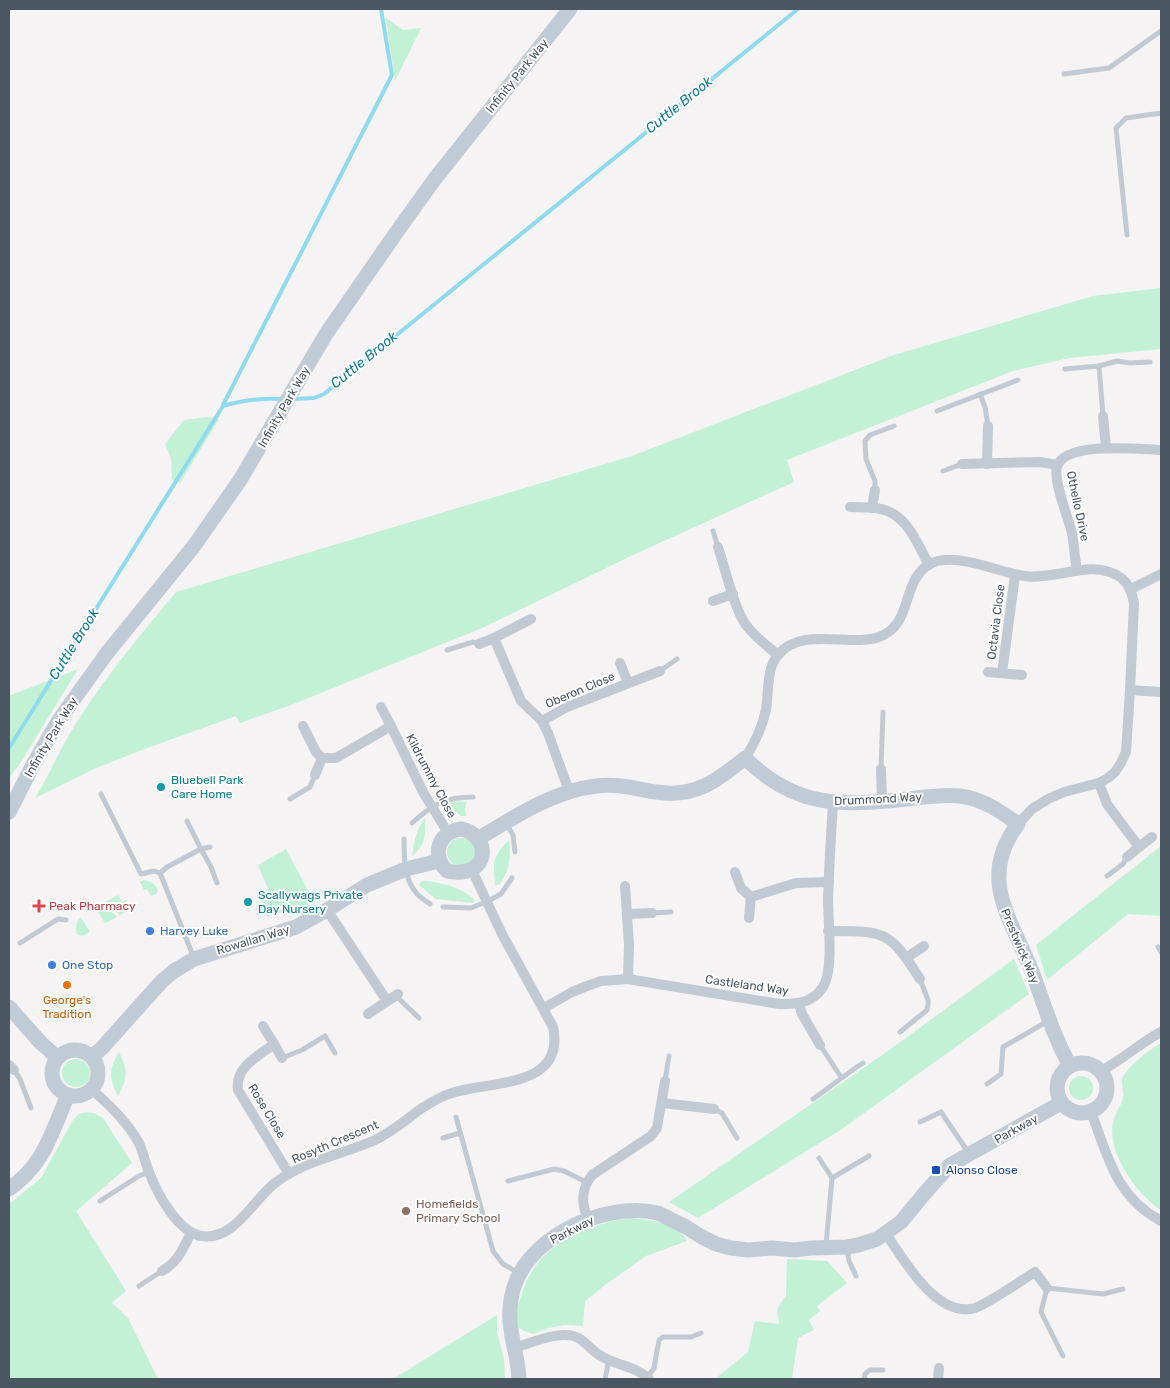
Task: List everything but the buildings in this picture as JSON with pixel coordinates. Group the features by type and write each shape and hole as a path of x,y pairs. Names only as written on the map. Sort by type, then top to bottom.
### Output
{"street":[{"name":"Infinity Park Way","path":"9,812 34,763 80,688 143,607 194,546 240,480 326,334 429,188 570,9"},
{"path":"1103,416 1106,448"},
{"path":"987,464 988,426"},
{"name":"Othello Drive","path":"1077,571 1071,532 1058,481 1057,465 1062,459 1071,454 1106,448 1161,450"},
{"path":"962,464 1040,462 1057,465"},
{"path":"872,508 875,490"},
{"path":"850,507 882,509 899,518 910,532 929,565"},
{"path":"718,548 745,624 758,639 778,654"},
{"path":"478,839 539,804 569,792 595,786 612,785 668,793 688,792 709,785 721,778 745,758 755,744 766,708 772,665 778,654 788,646 807,640 869,640 890,632 902,617 912,582 929,565 947,560 962,561 1015,575 1044,577 1094,568 1106,571 1125,580 1131,589 1161,574"},
{"name":"Octavia Close","path":"1002,673 1015,575"},
{"name":"Prestwick Way","path":"1070,1066 1048,1021 1020,942 1009,923 1000,895 999,874 1006,842 1018,824 1032,809 1057,794 1099,783 1115,772 1126,752 1134,603 1131,589"},
{"path":"713,601 733,594"},
{"path":"479,644 531,619"},
{"path":"494,638 521,701 542,721 548,733 569,792"},
{"name":"Oberon Close","path":"620,662 628,683"},
{"name":"Oberon Close","path":"542,721 567,707 660,671"},
{"name":"Octavia Close","path":"988,672 1022,675"},
{"path":"1130,690 1161,692"},
{"path":"382,707 391,726"},
{"path":"303,726 316,752 322,758 315,775"},
{"name":"Kildrummy Close","path":"322,758 336,758 391,726 448,833"},
{"name":"Drummond Way","path":"745,758 759,772 781,788 807,798 833,803 960,796 992,806 1018,824"},
{"path":"881,769 882,801"},
{"path":"1099,783 1107,804 1139,847"},
{"name":"Castleland Way","path":"544,1008 572,992 601,981 628,979 779,1004 799,1004 811,1000 823,987 827,977 833,803"},
{"path":"453,830 467,830 478,839 482,847 482,857 479,864 472,870 457,873 447,871 440,861 438,849 440,842 448,833 453,830"},
{"path":"1127,857 1139,847 1157,837"},
{"name":"Rowallan Way","path":"92,1057 162,981 194,959 296,927 328,910 367,885 406,869 440,861"},
{"name":"Rosyth Crescent","path":"191,1233 210,1237 219,1236 237,1222 276,1183 289,1174 327,1156 344,1152 376,1139 421,1109 449,1094 535,1074 551,1058 555,1038 553,1027 506,941 472,870"},
{"path":"735,872 741,888 751,897"},
{"path":"751,897 796,883 829,882"},
{"path":"625,886 628,914 628,979"},
{"path":"749,918 751,897"},
{"path":"328,910 393,997 368,1014"},
{"path":"628,914 652,913"},
{"path":"828,932 872,932 882,935 892,941 920,979"},
{"path":"906,958 924,946"},
{"path":"799,1004 802,1014 820,1045"},
{"path":"9,1007 40,1042 58,1058"},
{"path":"263,1026 282,1058"},
{"path":"1101,1071 1115,1064 1161,1032"},
{"name":"Rose Close","path":"274,1044 244,1067 236,1081 242,1098 289,1174"},
{"path":"78,1050 86,1052 92,1057 98,1070 96,1084 92,1090 80,1096 61,1092 53,1079 54,1064 58,1058 64,1053 78,1050"},
{"path":"1086,1063 1101,1071 1105,1078 1106,1093 1104,1101 1091,1112 1083,1113 1067,1109 1058,1095 1058,1078 1070,1066 1086,1063"},
{"path":"588,1219 583,1200 586,1182 592,1175 651,1136 657,1128 665,1081"},
{"path":"92,1090 108,1103 126,1123 140,1145 149,1172 175,1218 191,1233 179,1258 162,1271"},
{"path":"9,1189 28,1175 42,1154 55,1129 68,1095"},
{"path":"662,1103 714,1109"},
{"name":"Parkway","path":"519,1379 518,1363 509,1324 511,1298 519,1274 544,1244 588,1219 622,1210 648,1210 658,1213 716,1244 730,1248 794,1250 847,1248 886,1234 901,1222 950,1165 1062,1103"},
{"path":"1091,1112 1116,1177 1137,1204 1161,1221"},
{"path":"886,1234 927,1290 951,1308 974,1308 1035,1272 1046,1288"},
{"path":"513,1348 557,1335 570,1334 601,1356 636,1369 648,1378"},
{"path":"938,1379 939,1368"}],"lane":[{"path":"1064,74 1109,68 1161,31"},
{"path":"1127,235 1116,128 1126,118 1161,113"},
{"path":"1065,369 1099,366 1117,361 1130,363 1150,362"},
{"path":"1099,366 1103,416"},
{"path":"937,411 1018,380"},
{"path":"980,394 985,407 988,426"},
{"path":"875,490 875,481 866,459 865,441 870,435 894,426"},
{"path":"943,471 962,464"},
{"path":"712,531 718,548"},
{"path":"447,650 473,642 479,644"},
{"path":"660,671 677,659"},
{"path":"881,769 883,712"},
{"path":"290,799 310,787 315,775"},
{"path":"100,794 141,874 154,871 160,873 194,959"},
{"path":"412,823 432,806 458,797 473,798"},
{"path":"186,821 212,867 217,884"},
{"path":"505,822 513,835 515,852"},
{"path":"404,839 404,858 410,883 417,894 430,904"},
{"path":"160,873 167,867 201,849 210,847"},
{"path":"1107,876 1123,864 1127,857"},
{"path":"444,907 471,908 488,901 501,894 512,878"},
{"path":"652,913 671,912"},
{"path":"20,943 58,919 66,920"},
{"path":"900,1032 926,1010 928,1005 920,979"},
{"path":"393,997 419,1018"},
{"path":"987,1084 1001,1074 1002,1047 1048,1021"},
{"path":"282,1058 302,1050 325,1036 335,1053"},
{"path":"820,1045 841,1077"},
{"path":"665,1081 669,1056"},
{"path":"812,1098 863,1063"},
{"path":"11,1068 20,1079 31,1108"},
{"path":"714,1109 722,1113 737,1138"},
{"path":"920,1122 940,1112 970,1154"},
{"path":"456,1117 494,1251 503,1264 519,1274"},
{"path":"442,1138 460,1133"},
{"path":"832,1178 869,1156"},
{"path":"820,1158 832,1178 826,1248"},
{"path":"508,1181 554,1169 564,1171 586,1182"},
{"path":"100,1201 139,1176 149,1172"},
{"path":"847,1248 856,1276"},
{"path":"139,1286 162,1271"},
{"path":"1063,1356 1041,1312 1046,1288 1103,1294 1123,1289"},
{"path":"648,1378 654,1368 659,1340 663,1337 690,1337 701,1333"},
{"path":"605,1379 609,1360"},
{"path":"864,1379 865,1374 870,1370 883,1370"}],"green space":[{"path":"386,18 403,30 421,28 395,81"},
{"path":"1161,288 1161,349 1069,358 1013,371 787,460 794,482 633,555 480,629 291,705 240,723 236,716 142,750 94,769 35,798 64,744 102,685 176,592 632,456 894,355 1093,296"},
{"path":"207,417 219,419 180,483 172,479 171,458 165,444 184,420"},
{"path":"78,669 21,762 9,778 9,696"},
{"path":"458,801 467,802 465,808 466,816 461,816 446,804"},
{"path":"425,818 424,839 420,848 412,856 419,827"},
{"path":"461,838 471,842 475,852 471,862 461,866 451,862 447,852 451,842"},
{"path":"509,840 510,858 508,869 499,885 495,885 495,860 499,851"},
{"path":"1161,846 1161,916 1128,914 1047,980 1036,945"},
{"path":"286,849 314,902 267,917 259,893 268,889 258,865"},
{"path":"144,880 156,886 158,891 156,894 151,896 147,889 144,890 140,882"},
{"path":"425,881 452,886 475,900 473,903 436,899 419,885"},
{"path":"118,895 122,902 126,900 130,909 120,915 105,902"},
{"path":"101,904 117,917 105,923 95,908"},
{"path":"81,917 90,932 82,936 77,934 76,929"},
{"path":"1014,959 1029,994 842,1129 698,1218 669,1202 881,1056"},
{"path":"1161,1043 1161,1210 1142,1194 1133,1183 1118,1157 1112,1131 1114,1119 1123,1098 1122,1079 1124,1074 1139,1059"},
{"path":"119,1052 126,1074 124,1084 118,1096 111,1079 111,1069"},
{"path":"76,1059 86,1063 90,1073 86,1083 76,1087 66,1083 62,1073 66,1063"},
{"path":"1081,1076 1089,1080 1093,1088 1089,1096 1081,1100 1073,1096 1069,1088 1073,1080"},
{"path":"86,1112 94,1113 103,1118 132,1163 76,1211 126,1291 112,1303 128,1318 158,1379 9,1379 9,1204 41,1178 73,1120 79,1114"},
{"path":"630,1218 653,1221 670,1227 677,1230 687,1241 646,1256 585,1301 583,1326 564,1325 533,1334 518,1327 517,1310 519,1301 529,1277 546,1254 554,1247 585,1230 608,1222"},
{"path":"787,1259 827,1261 847,1283 817,1306 820,1311 809,1320 814,1330 798,1338 792,1379 715,1379 748,1352 755,1321 779,1324 777,1310 786,1295"},
{"path":"497,1315 497,1332 504,1359 505,1379 393,1379"}],"waterway":[{"path":"223,405 392,75 381,9"},
{"name":"Cuttle Brook","path":"293,399 314,398 324,394 798,9"},
{"name":"Cuttle Brook","path":"9,748 223,406 253,400 283,399"}],"place":[{"name":"Bluebell Park Care Home","path":"161,787"},
{"name":"Scallywags Private Day Nursery","path":"248,902"},
{"name":"Peak Pharmacy","path":"39,906"},
{"name":"Harvey Luke","path":"150,931"},
{"name":"One Stop","path":"52,965"},
{"name":"George's Tradition","path":"67,985"},
{"name":"Alonso Close","path":"936,1170"},
{"name":"Homefields Primary School","path":"406,1211"}]}
